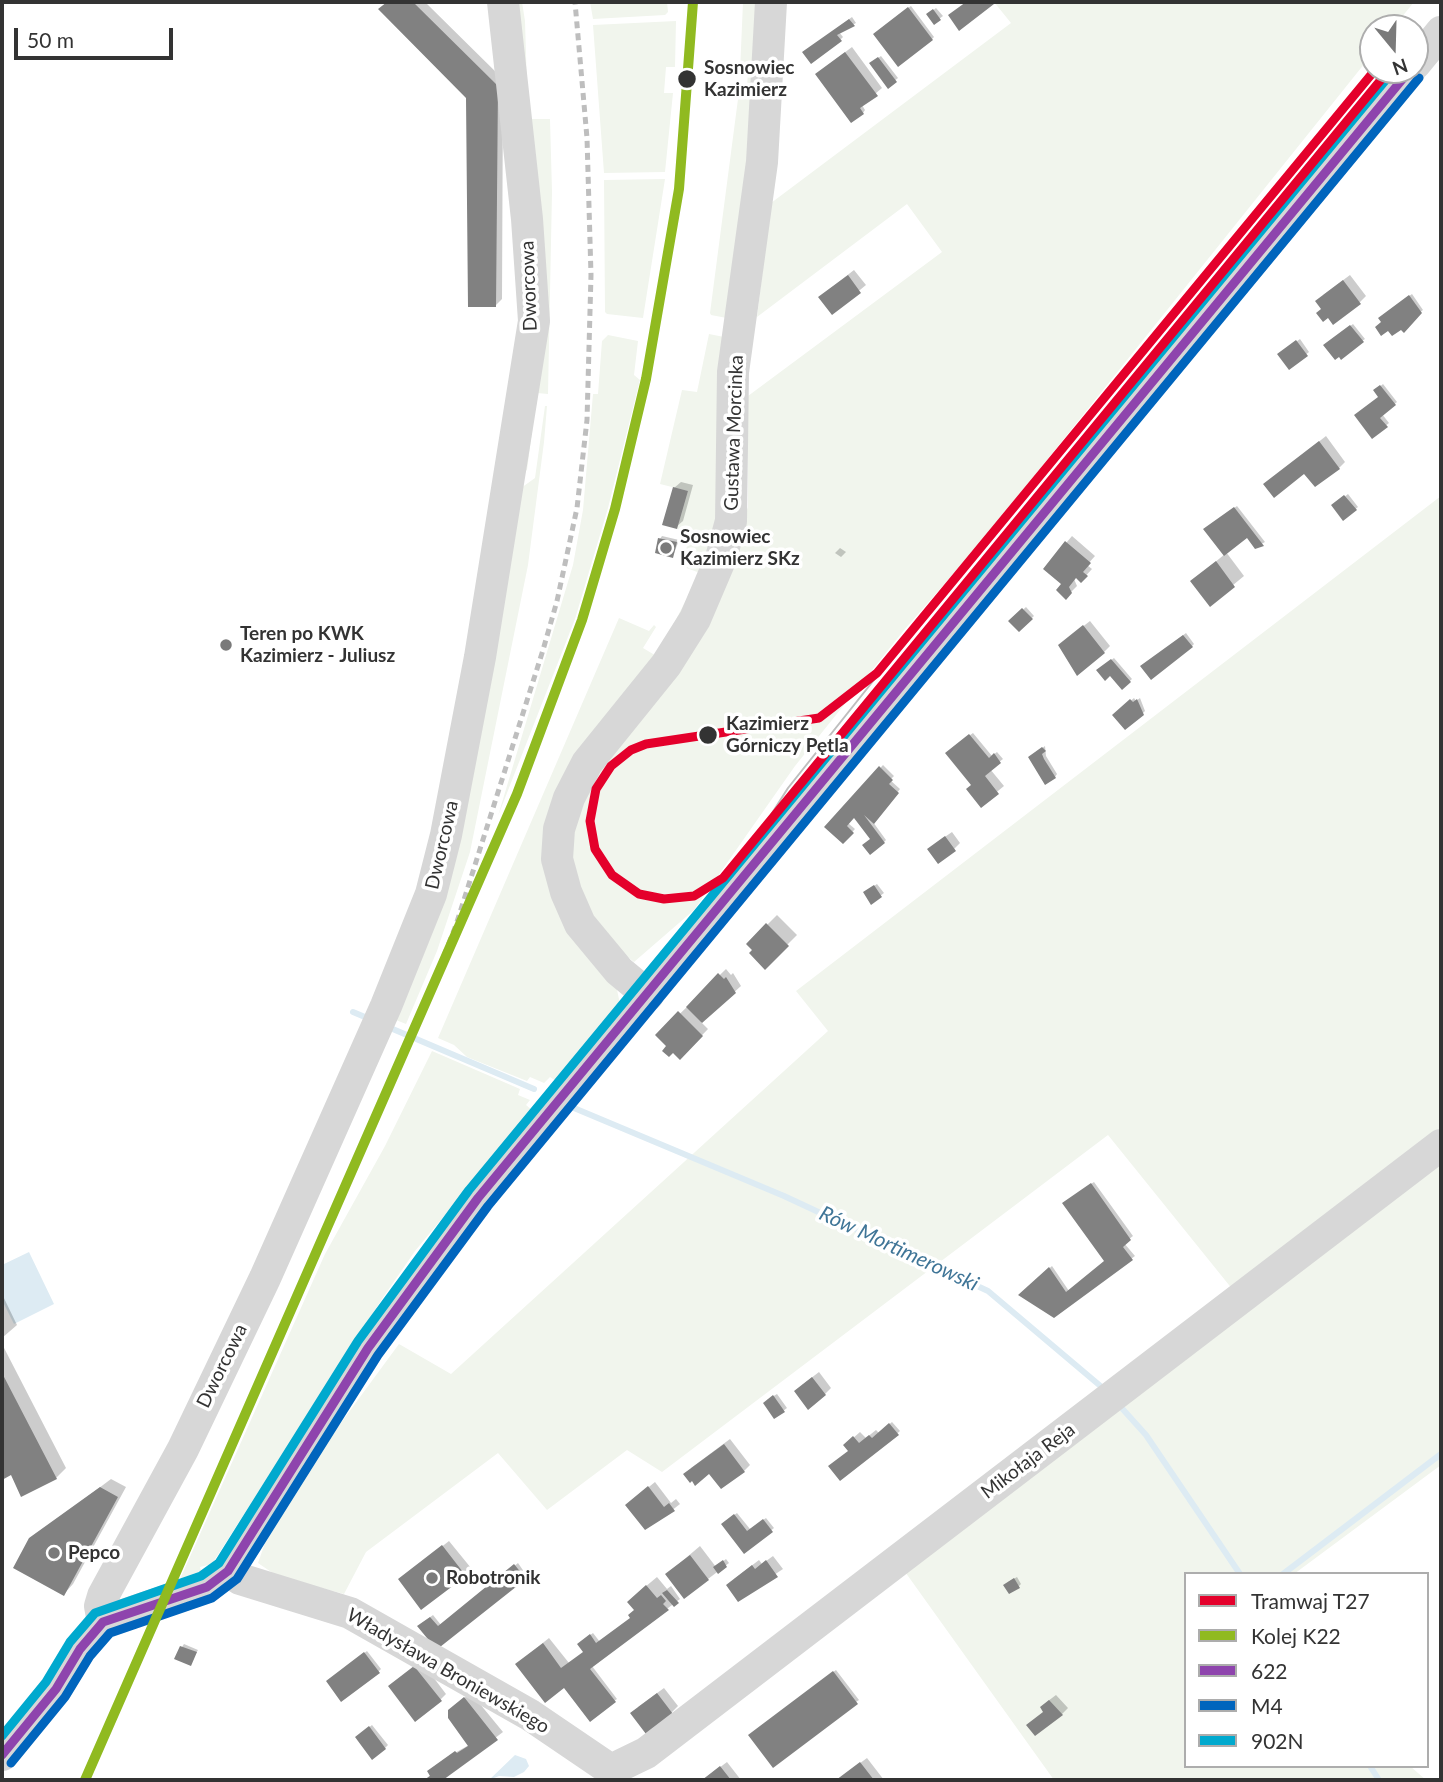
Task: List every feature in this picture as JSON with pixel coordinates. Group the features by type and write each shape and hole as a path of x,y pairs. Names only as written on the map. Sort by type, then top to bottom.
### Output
{"street":[{"name":"Dworcowa","path":"103,1622 100,1606 103,1596 200,1413 265,1278 386,1006 431,894 446,835 480,656 534,321 527,219 503,2"},
{"name":"Gustawa Morcinka","path":"648,995 619,971 580,924 566,892 558,859 559,829 569,798 587,763 666,665 695,619 721,558 731,521 733,372 761,162 771,2"},
{"path":"1429,47 1441,32"},
{"path":"2,1755 56,1689 80,1649 103,1622 206,1587 228,1571 376,1337 478,1198 1398,84"},
{"name":"Mikołaja Reja","path":"612,1775 646,1753 1441,1145"},
{"name":"Władysława Broniewskiego","path":"228,1571 240,1579 350,1614 530,1715 612,1775"}],"shaded area":[{"path":"511,2 522,2 525,21 528,119 550,119 552,192 548,394 537,393 527,470 523,472 534,384"},
{"path":"590,2 667,2 668,12 665,15 593,19"},
{"path":"743,2 761,2 732,319 710,313 738,99 746,99 748,73 740,72"},
{"path":"994,2 1414,2 1404,14 1359,14 1359,70 982,541 905,629 795,766 694,910 634,962 616,947 578,895 568,850 594,773 708,621 748,507 748,396 942,252 907,204 757,317 771,203 1011,23"},
{"path":"676,21 675,67 666,67 664,93 673,93 665,172 604,173 593,25"},
{"path":"665,179 643,318 607,314 604,180"},
{"path":"709,334 729,338 723,499 704,579 669,633 700,573 681,566 691,533 677,529 688,491 660,484 682,390 697,392"},
{"path":"608,335 638,341 634,375 640,380 608,508 575,619 498,816 573,565 583,510 593,394 598,394 602,341"},
{"path":"545,406 544,442 528,565 470,852 437,951 406,1024 396,1020 521,488 535,478"},
{"path":"1441,496 1441,1130 1233,1290 1108,1135 662,1472 627,1450 547,1510 498,1453 366,1552 344,1594 277,1576 258,1563 265,1543 324,1446 399,1344 451,1374 828,1031 796,991"},
{"path":"619,618 649,631 654,625 656,627 643,648 658,657 550,833 616,985 620,1004 556,1081 550,1077 544,1083 530,1077 527,1081 467,1057 454,1045 438,1038"},
{"path":"432,1051 520,1089 518,1095 530,1100 526,1105 532,1110 415,1251 212,1564 200,1567 201,1571 180,1579 325,1254 385,1146"},
{"path":"1441,1163 1441,1465 1297,1572 1184,1572 1184,1768 1412,1768 1426,1780 1054,1780 903,1569"},
{"path":"29,1252 54,1304 14,1324 2,1300 2,1265"},
{"path":"515,1755 526,1759 529,1766 524,1772 514,1777 499,1776 489,1780"}],"building":[{"path":"387,2 413,2 498,86 496,307 468,307 466,98 378,9"},
{"path":"966,2 994,4 959,31 948,15"},
{"path":"908,7 933,40 898,67 873,34"},
{"path":"933,9 941,20 934,25 926,14"},
{"path":"849,19 855,26 837,35 842,41 811,64 802,52"},
{"path":"845,52 878,96 860,108 864,114 851,123 815,74"},
{"path":"878,57 897,82 888,89 869,63"},
{"path":"848,275 861,293 832,315 818,297"},
{"path":"1343,280 1361,304 1333,325 1328,318 1323,322 1316,313 1321,309 1315,301"},
{"path":"1409,295 1422,313 1404,333 1401,330 1392,336 1388,331 1381,336 1375,327 1381,322 1378,318"},
{"path":"1350,325 1364,342 1341,360 1339,357 1335,360 1323,345"},
{"path":"1296,340 1308,356 1289,370 1277,354"},
{"path":"1380,385 1396,405 1380,418 1388,427 1372,439 1354,415 1378,397 1373,390"},
{"path":"1319,441 1340,469 1315,487 1304,474 1274,498 1263,484"},
{"path":"673,487 688,491 677,529 662,525"},
{"path":"1344,495 1357,510 1343,521 1331,505"},
{"path":"1234,507 1264,546 1255,549 1247,538 1224,556 1203,529"},
{"name":"Sosnowiec Kazimierz SKz","path":"658,538 677,542 673,558 655,553"},
{"path":"1065,541 1091,563 1083,572 1088,576 1081,583 1076,578 1069,587 1072,593 1066,600 1056,590 1061,584 1043,569"},
{"path":"1216,561 1235,587 1210,607 1190,581"},
{"path":"1022,608 1033,619 1019,632 1008,621"},
{"path":"1083,625 1105,653 1077,676 1058,645"},
{"path":"1183,635 1193,647 1151,680 1140,666"},
{"path":"1111,659 1131,682 1122,690 1110,676 1105,681 1096,670"},
{"path":"1130,699 1133,702 1137,699 1144,715 1125,730 1112,715"},
{"path":"969,734 989,758 994,753 1001,763 985,776 999,794 981,808 966,789 971,785 945,753"},
{"path":"1042,747 1046,751 1042,754 1044,759 1056,778 1045,785 1028,757"},
{"path":"879,766 893,780 889,784 899,793 874,824 864,815 885,843 870,855 862,845 870,839 854,818 847,826 854,833 843,844 824,827"},
{"path":"945,836 956,851 938,864 927,849"},
{"path":"874,885 882,897 871,905 863,892"},
{"path":"766,923 789,946 765,970 749,953 752,950 746,944"},
{"path":"718,973 724,979 726,977 736,993 702,1023 686,1007"},
{"path":"678,1011 703,1036 680,1060 673,1053 669,1057 662,1051 666,1046 655,1035"},
{"path":"1091,1183 1131,1240 1123,1247 1133,1260 1054,1318 1018,1295 1049,1267 1066,1292 1104,1261 1062,1203"},
{"path":"2,1373 57,1479 21,1497 11,1475 2,1480"},
{"path":"812,1377 826,1395 808,1410 794,1391"},
{"path":"773,1395 785,1412 774,1419 763,1403"},
{"path":"889,1423 899,1435 840,1481 828,1466 848,1451 843,1445 853,1436 859,1443 869,1435 872,1438"},
{"path":"724,1444 745,1472 721,1489 709,1474 695,1486 692,1481 690,1483 683,1474"},
{"path":"648,1486 664,1507 669,1503 675,1511 645,1530 625,1505"},
{"name":"Pepco","path":"100,1487 118,1497 64,1596 13,1568 29,1538"},
{"path":"734,1514 747,1531 763,1519 773,1532 744,1554 721,1524"},
{"name":"Robotronik","path":"442,1545 466,1576 421,1610 398,1579"},
{"path":"690,1555 709,1580 684,1599 665,1574"},
{"path":"723,1560 727,1567 718,1574 713,1567"},
{"path":"766,1560 778,1577 738,1602 726,1585 752,1565 755,1569"},
{"path":"514,1564 526,1579 440,1647 432,1644 417,1626 430,1617 438,1626"},
{"path":"1014,1578 1020,1588 1009,1594 1003,1585"},
{"path":"646,1585 657,1598 661,1595 666,1601 663,1604 669,1610 590,1669 616,1702 590,1722 564,1688 545,1703 515,1664 543,1643 561,1668 583,1652 577,1644 590,1634 596,1643 630,1618 628,1615 634,1610 627,1602"},
{"path":"667,1590 679,1603 674,1607 662,1593"},
{"path":"180,1646 197,1652 191,1666 174,1659"},
{"path":"364,1652 380,1673 341,1702 326,1681"},
{"path":"414,1666 442,1701 415,1722 388,1686"},
{"path":"833,1671 858,1704 773,1768 748,1735"},
{"path":"657,1693 673,1714 646,1734 630,1713"},
{"path":"464,1697 498,1740 443,1780 424,1780 430,1776 427,1771 455,1751 457,1753 468,1746 448,1718 448,1710"},
{"path":"1049,1700 1063,1715 1035,1736 1026,1725 1043,1712 1040,1707"},
{"path":"369,1726 386,1749 372,1760 355,1737"},
{"path":"860,1762 874,1780 836,1780"},
{"path":"720,1766 731,1780 702,1780"}],"waterway":[{"name":"Rów Mortimerowski","path":"353,1012 372,1020"},
{"name":"Rów Mortimerowski","path":"388,1027 534,1089"},
{"name":"Rów Mortimerowski","path":"574,1108 784,1196 988,1291 1104,1389"},
{"name":"Rów Mortimerowski","path":"1119,1405 1146,1435 1239,1572"},
{"path":"1286,1572 1441,1454"},
{"name":"Rów Mortimerowski","path":"1371,1768 1379,1780"}],"tram line":[{"name":"T27","path":"1363,84 877,673 819,718 646,744 631,750 611,766 596,789 590,821 595,849 612,875 639,894 664,899 694,896 723,878 1377,84"},
{"path":"753,843 788,788 893,656"}],"railway":[{"path":"431,989 456,925 543,650 557,601 577,508 587,420 591,275 587,138 575,2"}],"rail line":[{"name":"K22","path":"85,1780 517,794 582,620 615,509 646,379 679,189 693,2"}],"transit line":[{"name":"902N","path":"2,1736 46,1682 70,1642 95,1613 201,1576 219,1563 358,1341 469,1190 1382,84"},
{"name":"622","path":"2,1755 56,1689 80,1649 103,1622 207,1587 228,1571 368,1348 478,1198 1398,84"},
{"name":"M4","path":"11,1763 65,1697 90,1656 110,1633 212,1598 237,1579 378,1355 488,1206 1414,84"}],"place":[{"name":"Sosnowiec Kazimierz","path":"687,79"},
{"name":"Sosnowiec Kazimierz SKz","path":"666,548"},
{"name":"Teren po KWK Kazimierz - Juliusz","path":"226,645"},
{"name":"Kazimierz Górniczy Pętla","path":"708,735"},
{"name":"Pepco","path":"54,1553"},
{"name":"Robotronik","path":"432,1578"}]}
